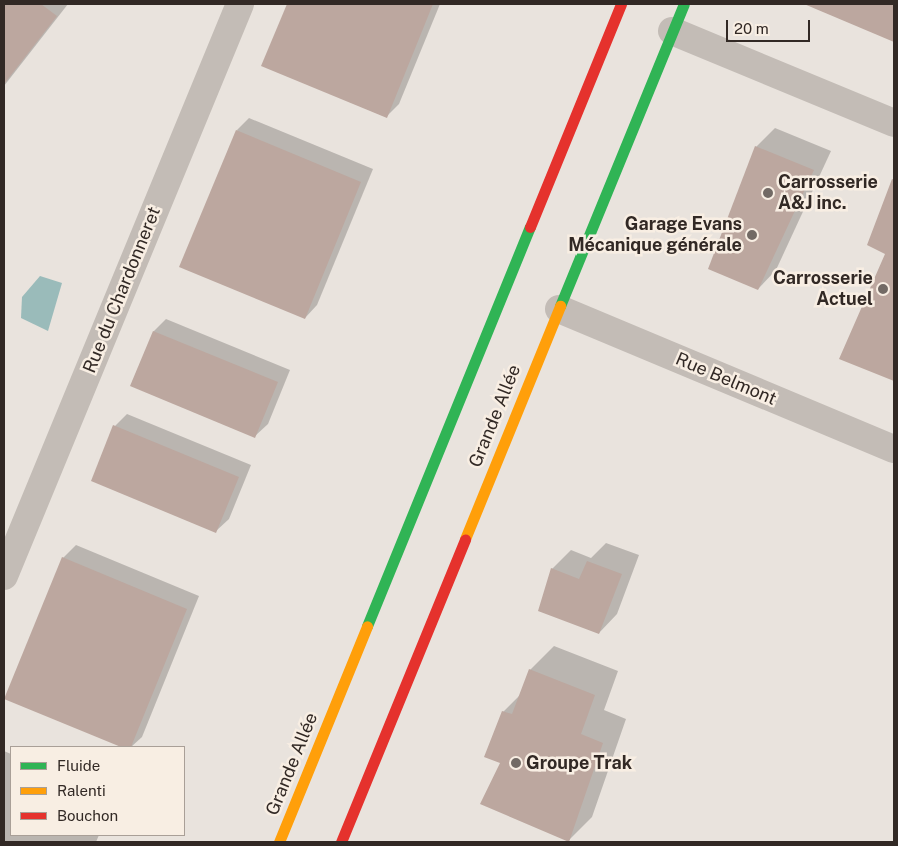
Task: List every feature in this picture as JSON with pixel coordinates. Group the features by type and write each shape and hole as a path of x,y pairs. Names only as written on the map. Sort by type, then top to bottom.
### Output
{"main road":[{"name":"Grande Allée","path":"278,842 621,4"},
{"name":"Grande Allée","path":"341,842 684,4"}],"street":[{"name":"Rue du Chardonneret","path":"4,576 240,4"},
{"path":"672,31 894,123"},
{"name":"Rue Belmont","path":"559,309 894,449"}],"water":[{"path":"40,276 62,283 48,331 21,318 22,297"}],"building":[{"path":"4,4 41,4 57,16 4,84"},
{"path":"287,4 433,4 387,118 261,66"},
{"path":"804,4 894,4 894,42"},
{"path":"236,130 361,182 305,319 179,267"},
{"name":"Garage Evans Mécanique générale","path":"755,146 814,170 758,290 708,269"},
{"path":"892,179 894,180 894,381 839,359 885,254 867,245"},
{"path":"153,331 278,382 255,438 130,386"},
{"path":"113,425 239,477 216,533 91,481"},
{"path":"62,557 187,609 131,746 119,746 4,699"},
{"path":"587,561 622,574 599,634 538,611 551,568 579,579"},
{"path":"529,669 595,695 581,734 603,743 569,842 480,804 500,763 484,757 502,711 512,714"}],"traffic: fast":[{"path":"560,306 684,4"},
{"path":"367,626 530,227"}],"traffic: slow":[{"path":"465,539 560,306"},
{"path":"279,842 367,626"}],"traffic: jam":[{"path":"530,227 621,4"},
{"path":"341,842 465,539"}],"place":[{"name":"Carrosserie A&J inc.","path":"768,193"},
{"name":"Garage Evans Mécanique générale","path":"752,235"},
{"name":"Carrosserie Actuel","path":"883,289"},
{"name":"Groupe Trak","path":"516,763"}]}
